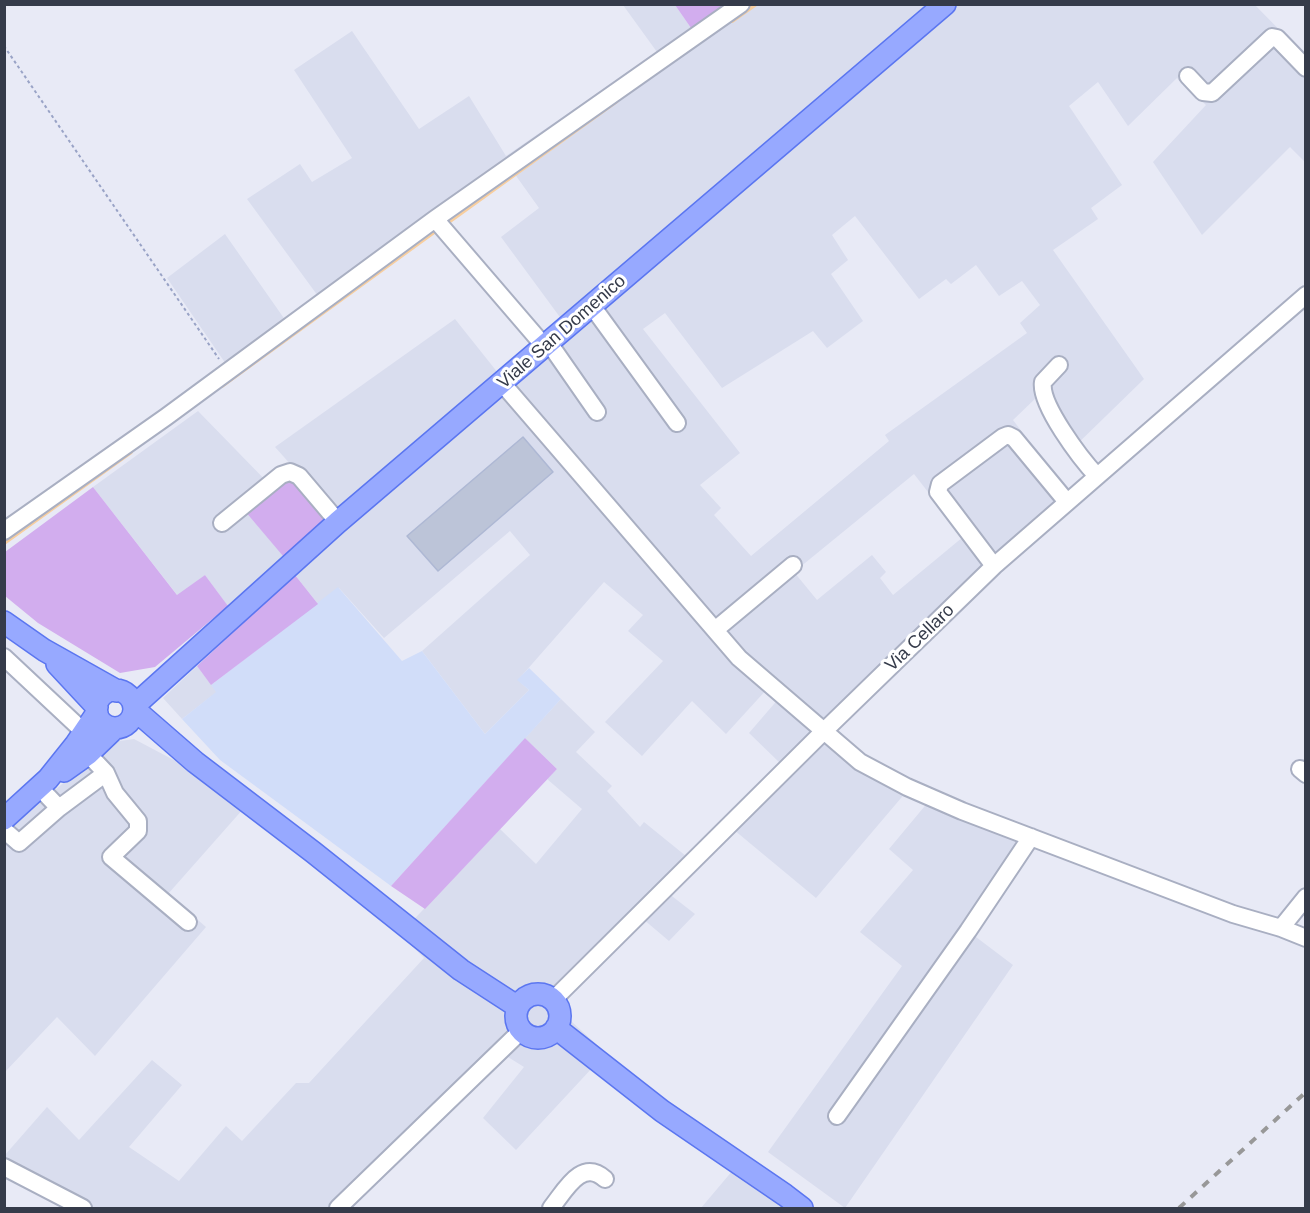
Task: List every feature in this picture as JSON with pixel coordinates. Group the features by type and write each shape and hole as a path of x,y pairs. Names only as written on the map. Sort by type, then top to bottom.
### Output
{"main road":[{"name":"Viale San Domenico","path":"127,699 181,663 338,522 945,4"},
{"path":"4,622 44,650 127,699 184,753 461,970 518,1007"},
{"path":"44,650 97,710"},
{"path":"127,699 106,693 98,702 98,718 105,725 184,753"},
{"path":"43,783 74,765 131,720 127,699"},
{"path":"4,819 43,783 84,732 97,710"},
{"path":"534,994 547,996 553,1000 559,1010 559,1023 556,1028 546,1036 539,1037 522,1030 517,1019 518,1007 528,997 534,994"},
{"path":"556,1028 662,1111 802,1209"}],"street":[{"path":"4,531 227,371 440,225 741,4"},
{"path":"1188,76 1203,92 1212,93 1272,37 1277,38 1305,68"},
{"path":"440,225 547,345 597,412"},
{"name":"Via Cellaro","path":"553,1000 994,566 1305,295"},
{"path":"592,306 677,423"},
{"path":"1059,365 1043,382 1043,394 1066,436 1097,476"},
{"path":"502,383 739,658 860,762 907,787 1031,837 1233,914 1281,928 1305,938"},
{"path":"994,566 938,492 940,484 1008,435 1014,438 1067,502"},
{"path":"222,523 281,475 290,472 298,476 338,522"},
{"path":"715,630 793,565"},
{"path":"4,657 84,732"},
{"path":"88,754 106,773 115,793 138,821 138,831 111,857 188,922"},
{"path":"4,830 19,843 59,808 106,773"},
{"path":"43,783 59,808"},
{"path":"837,1116 968,931 1031,837"},
{"path":"1281,928 1305,897"},
{"path":"338,1209 522,1030"},
{"path":"4,1167 83,1209"},
{"path":"550,1209 578,1176 585,1172 592,1171 605,1179"}],"path":[{"path":"4,46 227,371"}],"shaded area":[{"path":"623,5 675,5 691,28 725,5 939,5 565,324 501,237 539,208 514,173 326,307 247,199 300,164 312,182 352,158 294,70 352,31 419,129 469,96 506,156 657,52"},
{"path":"675,5 725,5 691,28"},
{"path":"949,5 1255,5 1305,56 1305,162 1290,147 1202,235 1153,162 1206,105 1177,78 1128,126 1098,82 1069,106 1122,185 1091,208 1098,219 1053,250 1144,379 1070,451 1038,396 1013,420 1068,493 823,729 740,656 506,383","holes":["855,216 919,299 946,279 951,284 976,265 999,296 1022,281 1040,305 1020,323 1027,333 885,435 889,441 751,556 714,515 721,508 700,485 740,453 643,329 665,313 722,388 813,331 827,348 863,321 831,274 848,260 832,235","914,474 963,537 893,595 880,578 886,572 872,555 817,600 794,572"]},
{"path":"225,234 288,324 228,367 167,278"},
{"path":"455,319 502,378 768,688 726,734 692,701 642,756 605,722 663,661 628,631 643,615 604,582 518,680 529,690 485,734 422,651 530,555 510,531 384,638 339,588 318,604 295,575 241,624 205,575 178,596 93,487 198,411 273,488 244,510 284,556 334,513 275,447"},
{"path":"293,477 329,517 283,556 244,510 273,488"},
{"path":"93,487 177,595 205,575 228,606 155,667 120,673 38,623 5,596 5,552"},
{"path":"295,575 318,604 211,685 197,666"},
{"path":"338,587 402,661 422,651 485,734 529,690 517,680 529,668 561,699 391,886 220,760 182,719 216,692 211,685"},
{"path":"197,666 217,692 182,719 163,698"},
{"path":"780,697 907,791 816,898 722,820 780,763 749,733"},
{"path":"561,699 595,732 576,752 612,786 607,791 640,827 644,822 697,865 668,893 695,914 669,941 643,919 573,988 568,999 568,1012 572,1022 606,1053 516,1150 483,1118 524,1067 508,1057 352,1208 66,1208 5,1175 5,1155 47,1107 79,1140 152,1060 182,1085 129,1147 179,1181 226,1126 242,1141 296,1083 309,1083 424,958 400,934 500,829 536,864 582,809 547,779 557,769 525,738"},
{"path":"525,738 557,769 425,909 391,886"},
{"path":"134,739 189,768 244,808 168,894 206,927 95,1056 57,1017 5,1072 5,832 112,742"},
{"path":"929,801 1035,843 972,934 1013,965 845,1208 768,1152 902,966 860,932 913,870 889,849"},
{"path":"744,1157 794,1193 783,1208 701,1208"}],"building":[{"path":"523,437 553,472 438,571 407,536"}],"waterway":[{"path":"732,21 756,4"},
{"path":"446,224 617,101"},
{"path":"222,386 437,230"},
{"path":"4,543 131,452"}],"railway":[{"path":"1179,1208 1306,1092"}]}
